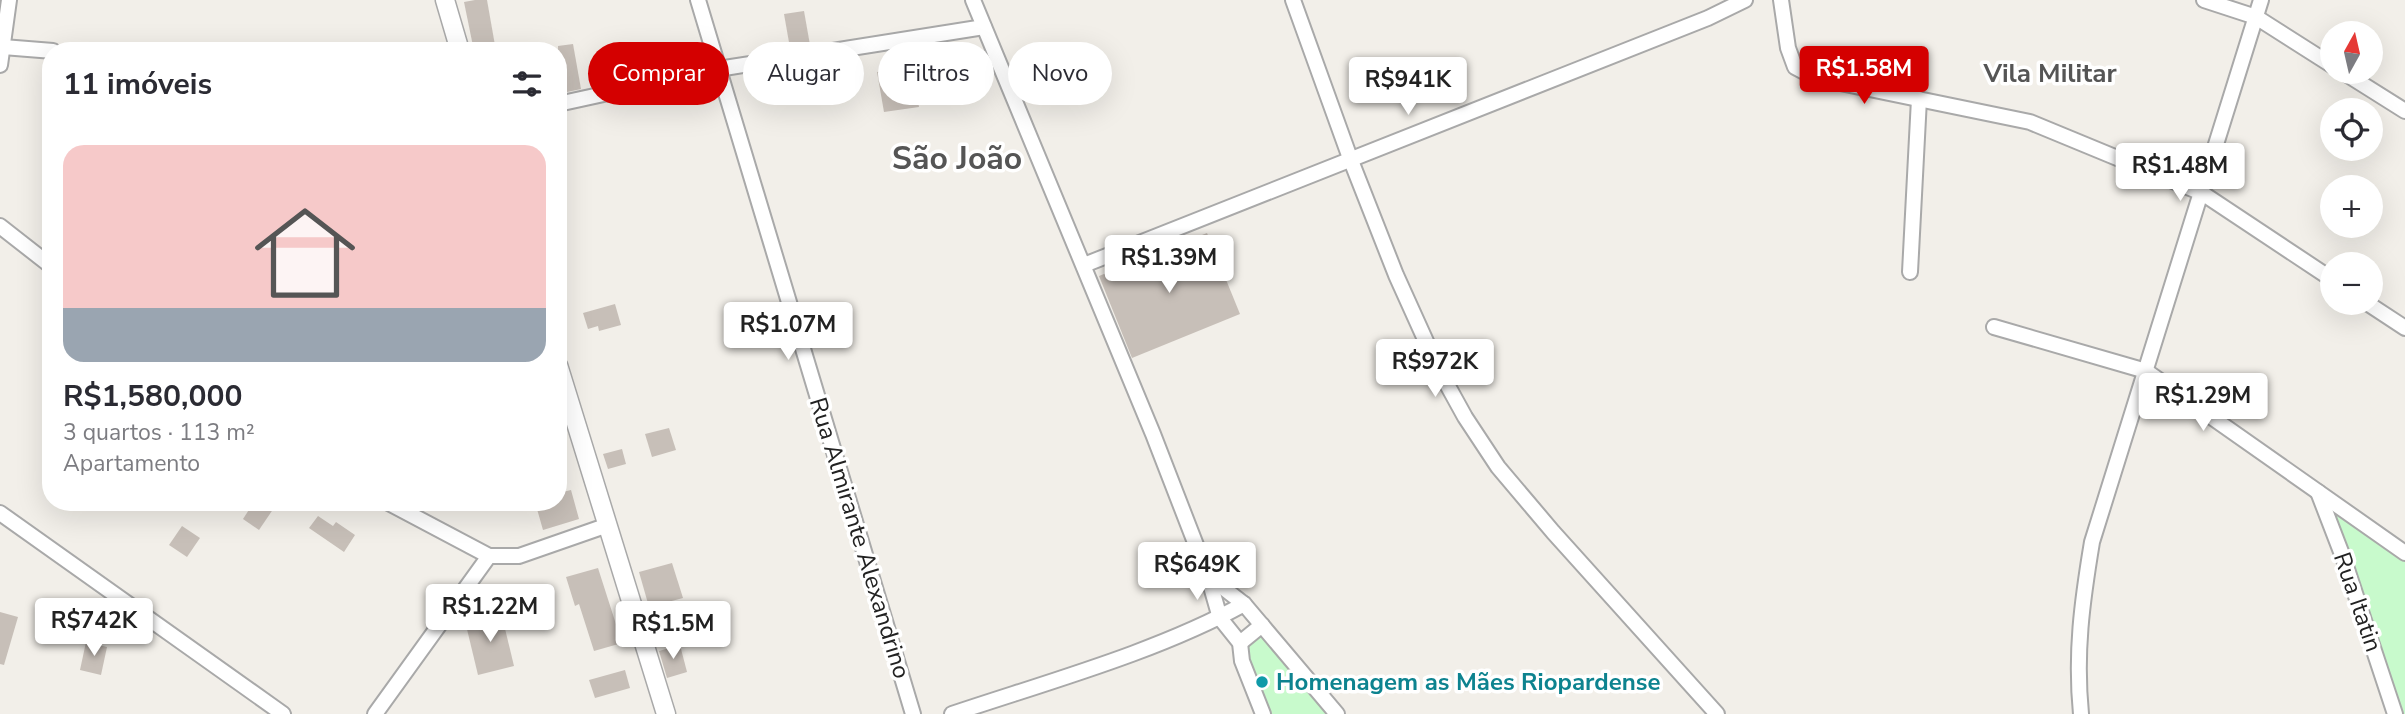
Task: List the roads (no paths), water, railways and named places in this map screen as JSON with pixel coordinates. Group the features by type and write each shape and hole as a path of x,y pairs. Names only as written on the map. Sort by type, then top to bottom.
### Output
{"street":[{"path":"0,65 9,0"},
{"path":"445,0 457,42"},
{"name":"Rua Almirante Alexandrino","path":"698,0 710,42"},
{"path":"973,0 1084,265 1208,576 1220,618 1240,643 1242,661 1263,714"},
{"path":"1293,0 1396,275 1438,368 1465,417 1498,467 1553,532 1717,714"},
{"path":"1084,265 1708,18 1745,0"},
{"path":"1781,0 1788,48 1795,67 1816,78 2030,122 2202,193 2320,271"},
{"path":"2204,0 2256,17 2320,57"},
{"path":"2081,714 2078,683 2079,628 2092,542 2261,0"},
{"path":"729,67 984,27"},
{"path":"2,47 42,50"},
{"path":"2362,84 2405,111"},
{"path":"567,102 588,97"},
{"path":"1910,272 1919,99"},
{"name":"Rua Almirante Alexandrino","path":"729,105 913,714"},
{"path":"0,226 42,259"},
{"path":"2383,314 2405,328"},
{"path":"1994,327 2146,371 2405,553"},
{"path":"567,394 666,714"},
{"name":"Rua Itatin","path":"2318,492 2343,557 2395,714"},
{"path":"406,511 489,556 519,556 608,525"},
{"path":"0,513 283,714"},
{"path":"375,714 489,556"},
{"path":"1208,576 1244,604 1337,714"},
{"path":"952,714 1132,653 1220,618 1244,604"},
{"path":"1240,643 1262,625"}],"place":[{"name":"Homenagem as Mães Riopardense","path":"1262,682"}],"district":[{"name":"Vila Militar","path":"2050,73"},
{"name":"São João","path":"957,158"}]}
